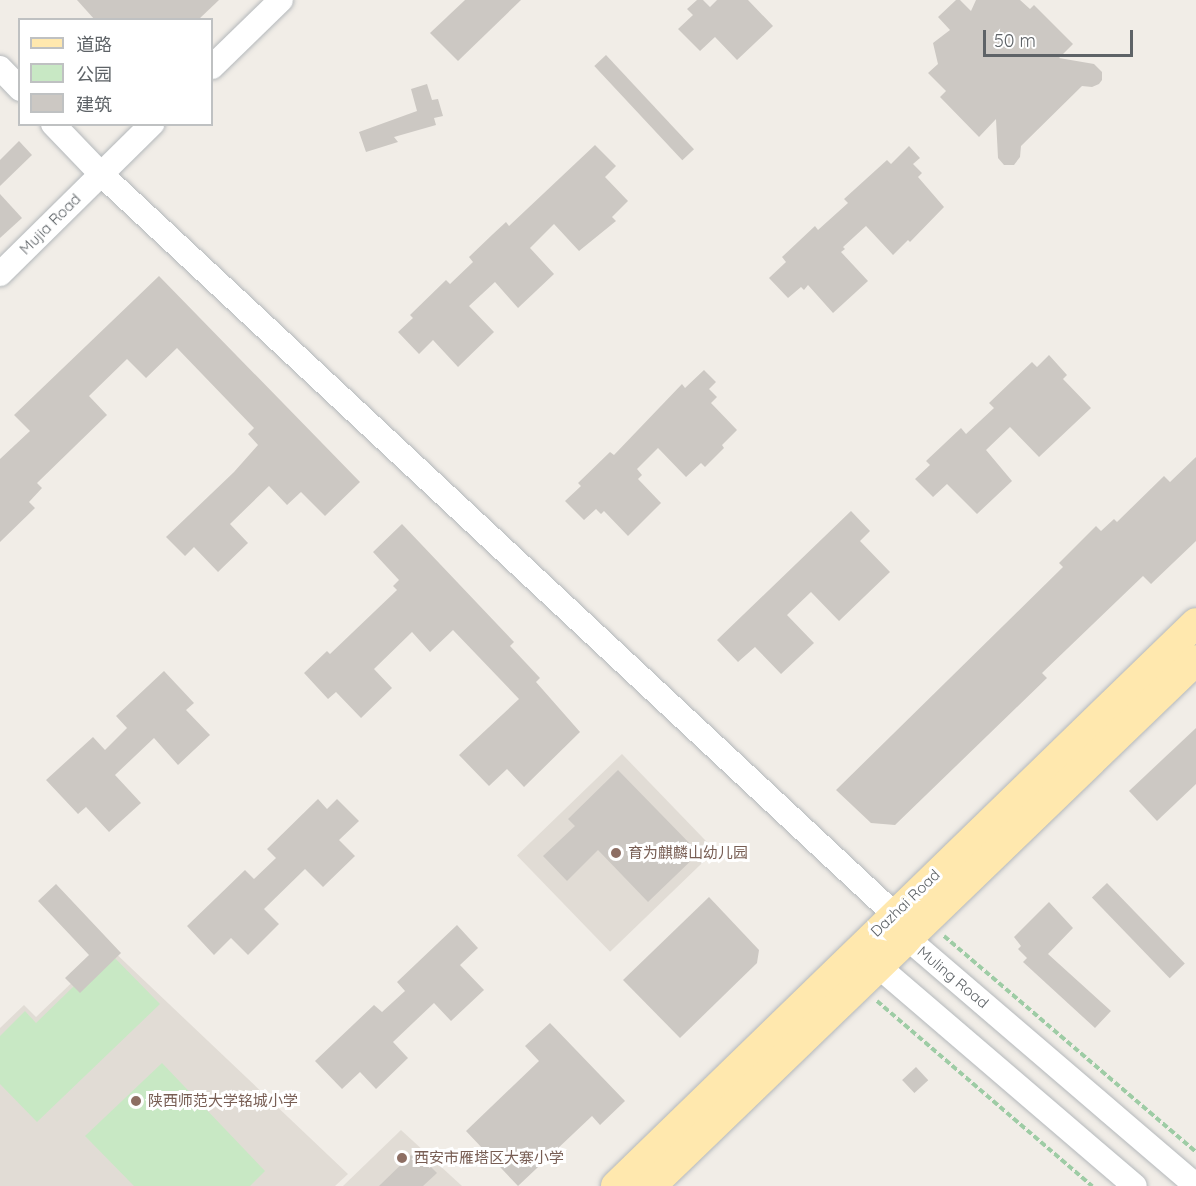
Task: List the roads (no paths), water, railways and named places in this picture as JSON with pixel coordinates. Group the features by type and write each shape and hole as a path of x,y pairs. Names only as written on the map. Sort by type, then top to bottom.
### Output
{"main road":[{"name":"Dazhai Road","path":"651,1186 868,976 909,924 1196,622"},
{"name":"Dazhai Road","path":"616,1186 871,936 909,924 1196,660"}],"street":[{"path":"213,66 281,0"},
{"path":"0,68 18,87"},
{"name":"Muling Road","path":"56,126 101,174 909,924 1196,1186"},
{"name":"Mujia Road","path":"0,274 150,126"},
{"path":"871,936 868,976 1135,1186"}],"place":[{"name":"育为麒麟山幼儿园","path":"616,853"},
{"name":"陕西师范大学铭城小学","path":"136,1101"},
{"name":"西安市雁塔区大寨小学","path":"402,1158"}]}
